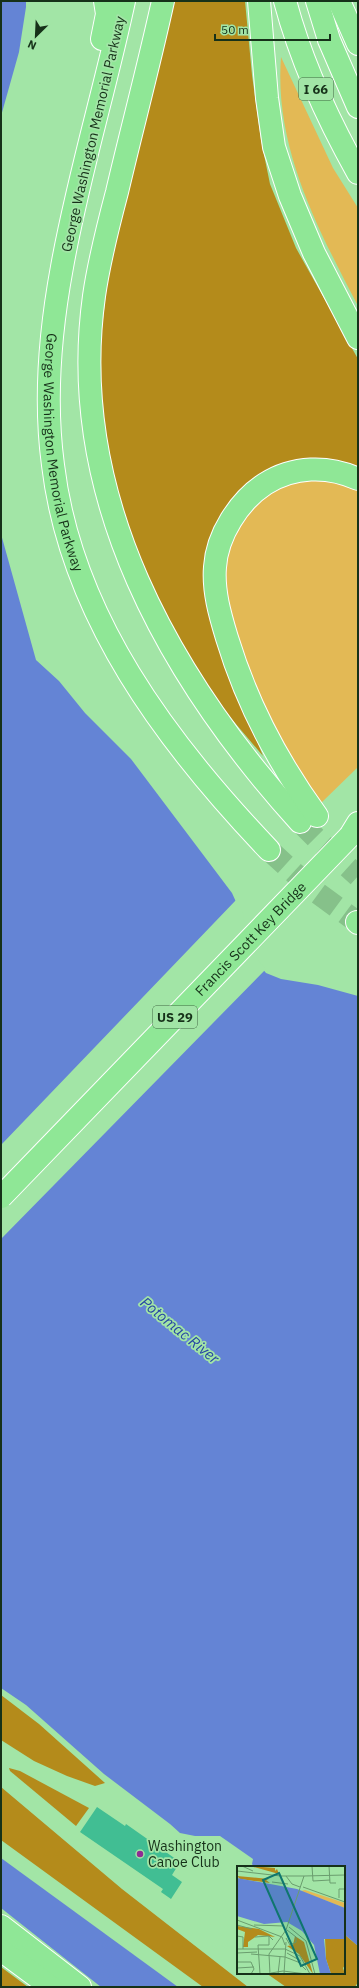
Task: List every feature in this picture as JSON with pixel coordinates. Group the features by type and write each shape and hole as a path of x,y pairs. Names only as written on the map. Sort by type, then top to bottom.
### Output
{"highway":[{"path":"93,135 94,76 106,22 105,1"},
{"name":"George Washington Memorial Parkway","path":"124,1 62,264 50,352 48,388 53,466 62,512 90,596 127,672 159,719 200,774 269,850"},
{"name":"George Washington Memorial Parkway","path":"162,1 104,244 94,298 90,352 90,382 94,434 99,462 113,515 132,568 165,635 213,713 247,759 309,819 294,785 272,748 245,691 220,613 215,586 215,566 220,544 237,511 251,494 270,481 288,473 313,469 337,471 358,479"},
{"path":"258,1 267,98 274,147 290,196 314,254 358,338"},
{"name":"I 66","path":"285,1 309,72 329,120 358,173"},
{"name":"I 66","path":"317,1 330,40 358,107"},
{"path":"339,1 358,44"},
{"name":"Francis Scott Key Bridge","path":"1,1197 355,830"},
{"path":"1,1926 80,1987"},
{"path":"1,1950 51,1987"}],"shaded area":[{"path":"173,1 245,1 252,75 261,140 270,184 296,248 358,359 358,474 290,466 212,546 229,672 263,756 219,704 163,613 124,519 105,443 100,391 101,337 108,275"},
{"path":"281,57 333,168 358,208 358,306 314,217 292,155 284,123 281,90"},
{"path":"333,480 358,489 358,767 318,806 286,761 241,667 220,579 231,536 253,505 290,481"},
{"path":"1,1695 39,1724 105,1783 95,1786 67,1776 34,1761 1,1740"},
{"path":"9,1768 20,1771 89,1808 76,1826 10,1771"},
{"path":"1,1787 122,1889 248,1987 203,1987 1,1840"},
{"path":"345,1935 358,1946 358,1982 355,1987 286,1987 267,1974 345,1974"},
{"path":"1,1967 28,1987 1,1987"}],"water":[{"path":"1,1 26,1 26,7 19,52 1,116"},
{"name":"Potomac River","path":"1,534 36,660 59,681 85,713 131,759 232,893 241,913 245,937 255,960 266,973 281,979 318,985 358,996 358,1946 345,1935 345,1866 253,1866 252,1864 253,1859 220,1836 195,1836 180,1833 104,1774 26,1705 1,1688"},
{"path":"1,1858 178,1987 101,1987 1,1908"}],"pier":[{"path":"237,899 243,913 246,936 257,959 266,969 1,1239 1,1145"}],"building":[{"name":"Washington Canoe Club","path":"97,1807 125,1826 126,1824 180,1862 172,1875 182,1882 171,1899 161,1892 163,1889 80,1832"}],"tunnel":[{"path":"300,822 358,876"},
{"path":"269,850 312,889 357,922"}],"place":[{"name":"Washington Canoe Club","path":"140,1854"}]}
